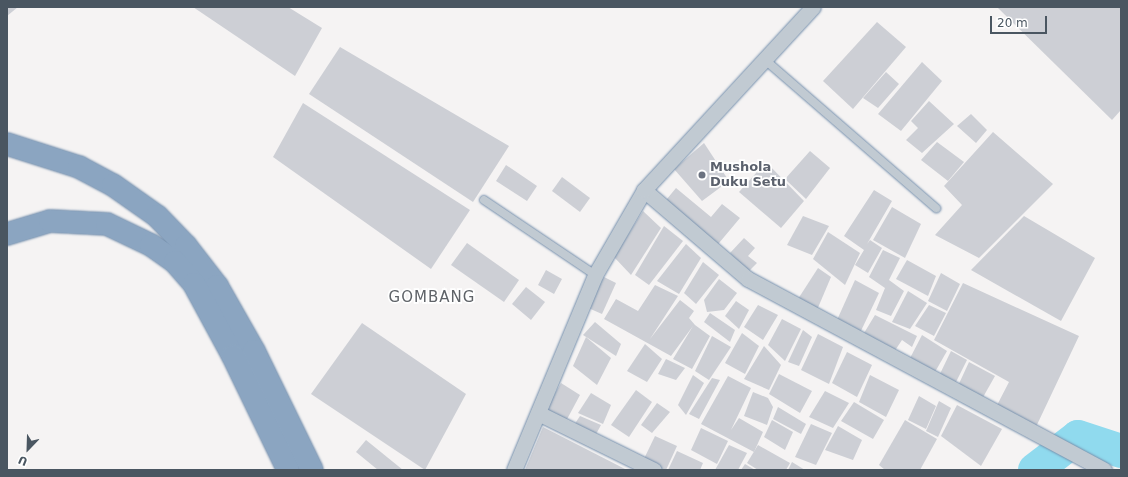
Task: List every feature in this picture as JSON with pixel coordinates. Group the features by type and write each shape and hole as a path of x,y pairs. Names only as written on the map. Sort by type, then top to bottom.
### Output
{"highway":[{"path":"7,144 79,167 113,185 157,216 186,246 217,286 254,351 312,470"},
{"path":"7,234 50,221 107,224 151,245 176,262 194,284 230,350 288,470"}],"street":[{"path":"514,470 595,275 644,190 813,7"},
{"path":"644,190 748,279 1083,461 1104,470"},
{"path":"538,412 654,470"}],"lane":[{"path":"764,59 936,208"},
{"path":"484,200 595,275"}],"building":[{"path":"7,7 18,7 7,16"},
{"path":"193,7 288,7 322,28 295,76"},
{"path":"997,7 1121,7 1121,110 1112,120"},
{"path":"877,22 906,47 853,109 823,81"},
{"path":"340,47 509,146 473,202 309,94"},
{"path":"922,62 942,81 901,131 878,114"},
{"path":"886,72 899,84 878,108 863,98"},
{"path":"929,101 954,124 922,153 906,140 918,128 911,121"},
{"path":"303,103 470,210 431,269 273,157"},
{"path":"971,114 987,130 976,143 957,126"},
{"path":"993,132 1053,184 979,258 935,235 962,205 944,186"},
{"path":"937,142 964,162 948,181 921,160"},
{"name":"Mushola Duku Setu","path":"704,143 729,181 702,201 674,169"},
{"path":"810,151 830,168 806,199 785,179"},
{"path":"766,162 804,201 781,228 739,192"},
{"path":"506,165 537,186 527,201 496,181"},
{"path":"562,177 590,198 580,212 552,191"},
{"path":"676,188 711,217 722,204 740,218 714,249 662,205"},
{"path":"874,190 892,201 867,244 870,240 882,248 868,273 855,265 864,250 844,236"},
{"path":"892,207 921,224 905,258 873,240"},
{"path":"643,211 661,228 631,275 614,257"},
{"path":"803,216 829,226 812,255 787,245"},
{"path":"1024,216 1095,258 1061,321 971,270"},
{"path":"664,226 683,241 649,285 635,275"},
{"path":"828,232 860,253 845,285 813,259"},
{"path":"744,238 755,248 748,256 757,263 748,272 730,253"},
{"path":"467,243 519,280 504,302 451,265"},
{"path":"686,244 701,258 679,294 657,281"},
{"path":"883,250 900,258 889,280 904,291 891,316 876,310 885,288 869,277"},
{"path":"907,260 936,276 928,296 896,279"},
{"path":"703,262 719,275 696,304 684,293"},
{"path":"818,268 831,277 817,310 798,299"},
{"path":"546,270 562,279 554,294 538,285"},
{"path":"941,273 960,284 947,311 928,301"},
{"path":"604,277 616,283 602,314 586,307"},
{"path":"719,279 737,293 724,310 707,312 704,300"},
{"path":"855,280 879,293 859,335 837,320"},
{"path":"963,283 1079,336 1035,429 994,411 1009,382 934,340"},
{"path":"655,285 678,296 650,339 680,300 694,311 689,318 695,325 710,336 692,369 673,359 693,326 671,356 604,319 616,299 638,311"},
{"path":"526,287 545,302 531,320 512,304"},
{"path":"908,291 927,303 910,329 892,322"},
{"path":"736,301 749,310 739,329 725,316"},
{"path":"758,305 778,315 763,340 744,327"},
{"path":"929,305 946,313 934,336 915,326"},
{"path":"710,313 735,330 730,342 704,322"},
{"path":"875,315 917,336 912,347 902,340 892,355 861,338"},
{"path":"782,319 801,329 785,361 768,345"},
{"path":"595,322 621,344 616,356 583,335"},
{"path":"362,323 466,394 425,470 311,394"},
{"path":"803,330 812,337 799,366 788,362"},
{"path":"742,333 759,346 745,374 725,363"},
{"path":"818,334 843,347 829,384 801,370"},
{"path":"922,335 947,351 931,379 907,364"},
{"path":"712,336 731,347 709,380 695,371"},
{"path":"586,337 611,358 597,385 573,366"},
{"path":"645,344 662,359 647,382 627,371"},
{"path":"764,346 781,365 769,390 744,379"},
{"path":"951,351 967,360 952,390 938,378"},
{"path":"847,352 872,365 857,397 832,383"},
{"path":"666,359 685,368 676,380 658,374"},
{"path":"969,362 995,376 982,399 957,388"},
{"path":"779,374 812,391 800,413 769,394"},
{"path":"693,375 704,383 686,415 678,405"},
{"path":"870,375 899,390 886,417 859,402"},
{"path":"728,376 751,388 731,430 739,418 763,432 754,452 701,424"},
{"path":"712,378 720,380 699,419 689,414"},
{"path":"561,383 580,395 565,423 543,414"},
{"path":"636,390 652,402 629,437 611,425"},
{"path":"825,391 849,403 833,428 809,417"},
{"path":"753,392 768,398 773,407 767,425 744,416"},
{"path":"591,393 611,405 603,424 578,413"},
{"path":"919,396 936,406 926,429 908,420"},
{"path":"939,401 951,408 938,437 926,431"},
{"path":"854,402 884,420 873,439 841,421"},
{"path":"657,403 670,412 652,433 641,425"},
{"path":"957,405 1002,429 981,466 941,436"},
{"path":"778,407 806,424 801,434 773,419"},
{"path":"580,416 601,425 595,436 572,428"},
{"path":"772,420 793,432 785,450 764,437"},
{"path":"905,420 937,439 920,470 885,470 879,465"},
{"path":"811,424 832,433 816,465 795,457"},
{"path":"838,426 862,440 853,460 825,450"},
{"path":"543,427 627,470 525,470"},
{"path":"701,428 728,441 717,464 691,450"},
{"path":"655,436 677,446 666,470 642,463"},
{"path":"366,440 403,470 378,470 356,452"},
{"path":"729,445 747,453 738,470 715,470"},
{"path":"758,445 790,463 786,470 758,470 747,463"},
{"path":"677,451 703,463 700,470 668,470"},
{"path":"792,462 805,470 788,470"},
{"path":"745,464 755,470 741,470"}],"waterway":[{"path":"1035,470 1078,437 1121,451"}],"place":[{"name":"Mushola Duku Setu","path":"702,175"}],"district":[{"name":"GOMBANG","path":"432,298"}]}
